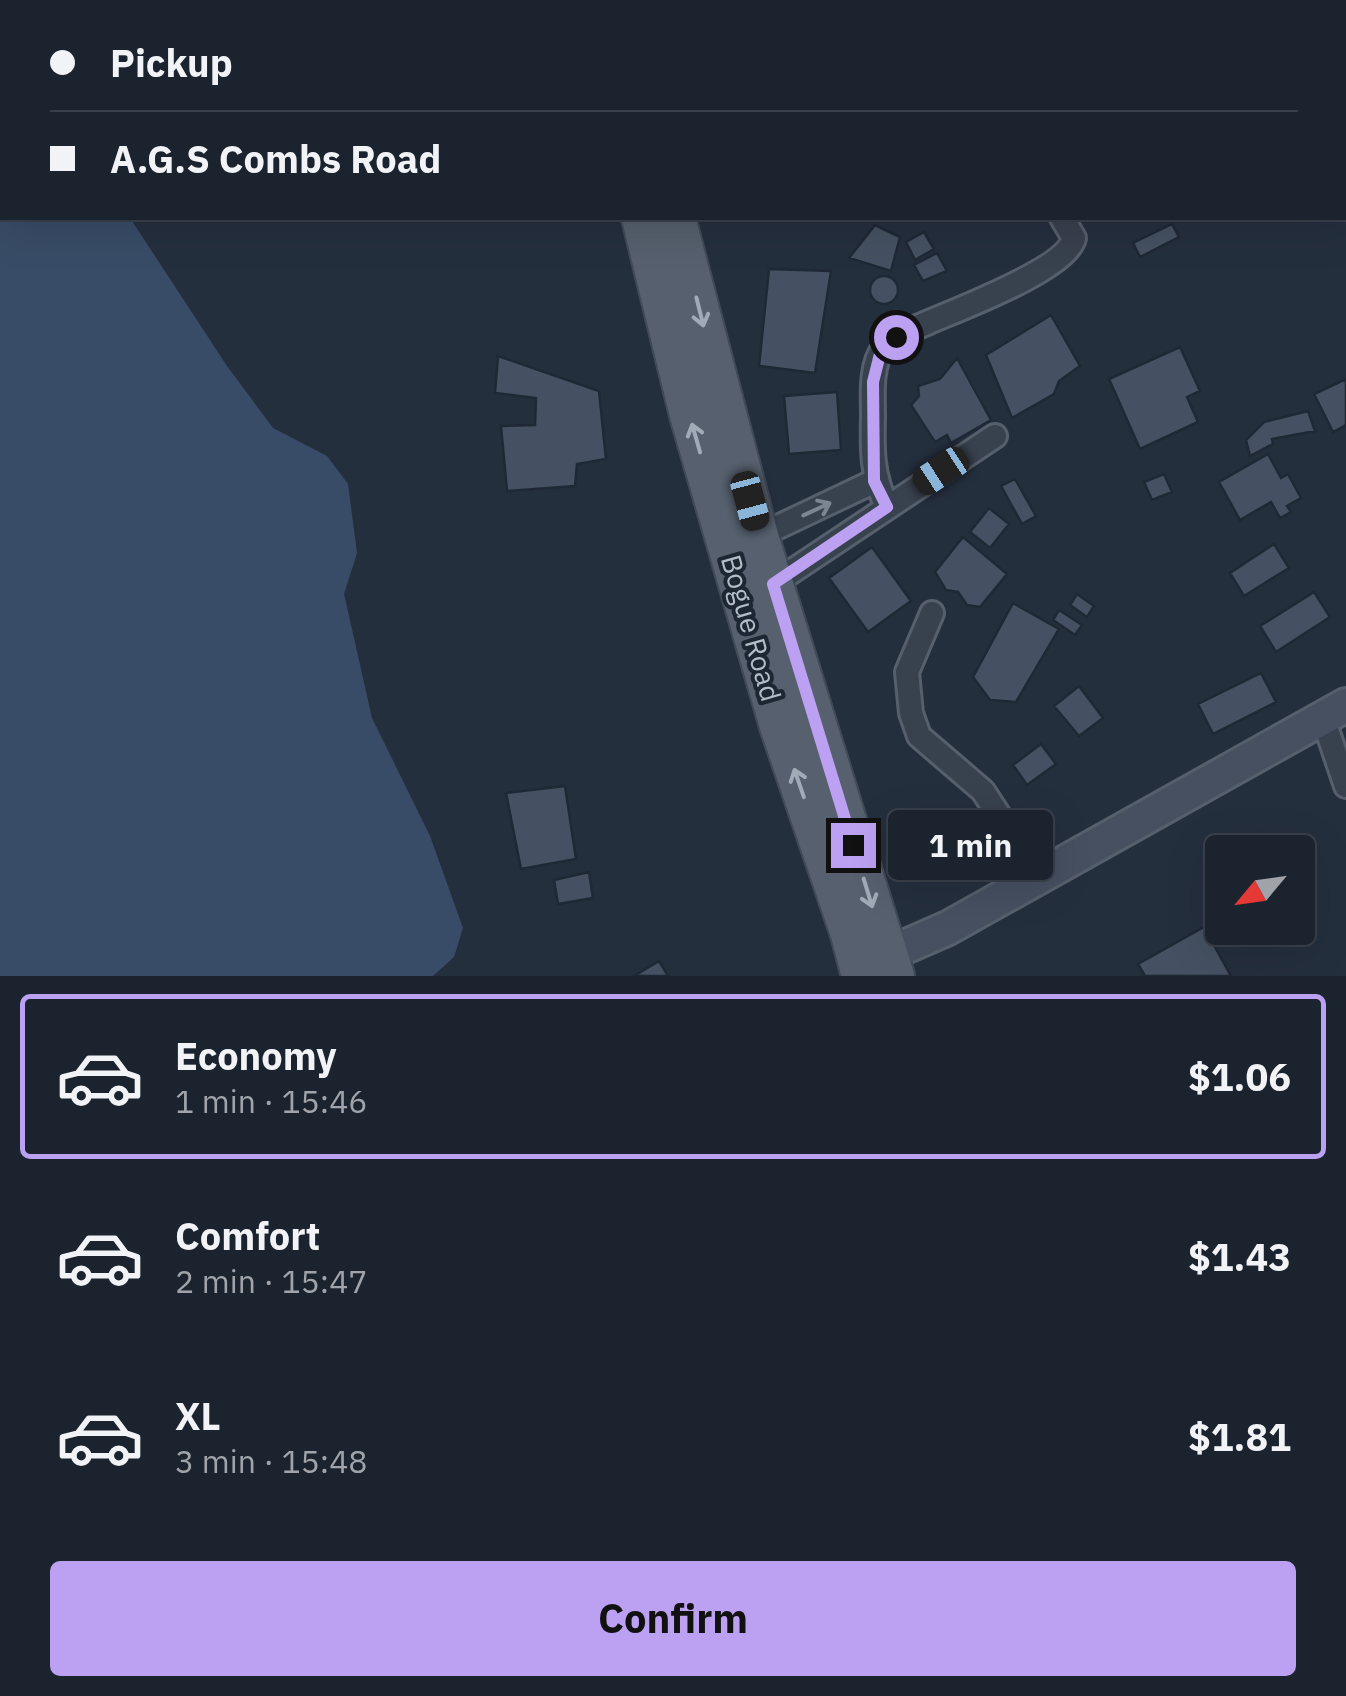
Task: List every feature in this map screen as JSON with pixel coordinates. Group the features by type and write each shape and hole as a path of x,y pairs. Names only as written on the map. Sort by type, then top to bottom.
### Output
{"main road":[{"name":"Bogue Road","path":"640,220 689,415 774,708 876,969"},
{"path":"677,220 876,969 1335,712"}],"street":[{"path":"887,507 874,481 873,382 881,350 896,337 996,293 1065,254 1074,238 1063,220"},
{"path":"773,584 995,436"},
{"path":"759,536 874,481"},
{"path":"932,613 906,672 911,713 919,736 982,791 1039,877"},
{"path":"1335,712 1346,786"}],"water":[{"path":"0,220 131,220 227,366 273,428 327,456 348,484 357,553 344,594 372,718 430,836 463,928 454,957 433,976 0,976"}],"building":[{"path":"1172,224 1179,237 1140,257 1133,243"},
{"path":"875,225 900,237 891,271 849,258"},
{"path":"924,232 934,249 915,260 906,242"},
{"path":"937,253 947,271 923,281 914,265"},
{"path":"769,269 831,271 815,373 759,366"},
{"path":"884,276 894,280 898,290 894,300 884,304 874,300 870,290 874,280"},
{"path":"1051,315 1080,366 1059,381 1054,394 1012,418 986,355"},
{"path":"1180,347 1200,391 1187,397 1198,422 1140,449 1109,379"},
{"path":"498,356 599,391 606,459 577,464 575,486 507,491 501,426 535,425 536,398 495,393"},
{"path":"957,358 991,420 951,443 947,435 935,442 911,405 919,396 918,386 940,379"},
{"path":"1346,379 1346,425 1333,432 1314,394"},
{"path":"837,392 841,450 789,454 784,396"},
{"path":"1308,411 1315,431 1272,439 1273,444 1250,456 1246,440 1264,422"},
{"path":"1268,454 1281,478 1288,474 1301,498 1287,506 1291,512 1280,518 1271,502 1240,520 1219,482"},
{"path":"1164,474 1172,492 1152,500 1144,482"},
{"path":"1015,479 1036,516 1022,524 1001,486"},
{"path":"989,508 1009,524 990,548 970,532"},
{"path":"963,537 1007,574 980,607 967,605 958,592 946,590 935,572"},
{"path":"1274,544 1289,568 1244,596 1230,573"},
{"path":"872,547 911,601 868,632 829,578"},
{"path":"1314,592 1330,617 1276,652 1260,626"},
{"path":"1077,594 1094,606 1087,617 1070,605"},
{"path":"1013,603 1059,629 1016,702 990,700 973,677"},
{"path":"1059,610 1082,625 1075,635 1053,620"},
{"path":"1261,673 1276,702 1213,734 1198,704"},
{"path":"1079,686 1103,718 1079,736 1054,706"},
{"path":"1041,744 1056,764 1027,785 1013,765"},
{"path":"565,786 576,859 521,869 506,793"},
{"path":"589,872 593,898 558,904 554,880"},
{"path":"1204,927 1205,945 1214,945 1231,976 1145,976 1138,964"},
{"path":"659,961 668,976 634,976"}],"route":[{"path":"853,845 773,584 887,507 874,481 873,382 881,350 896,337"}]}
